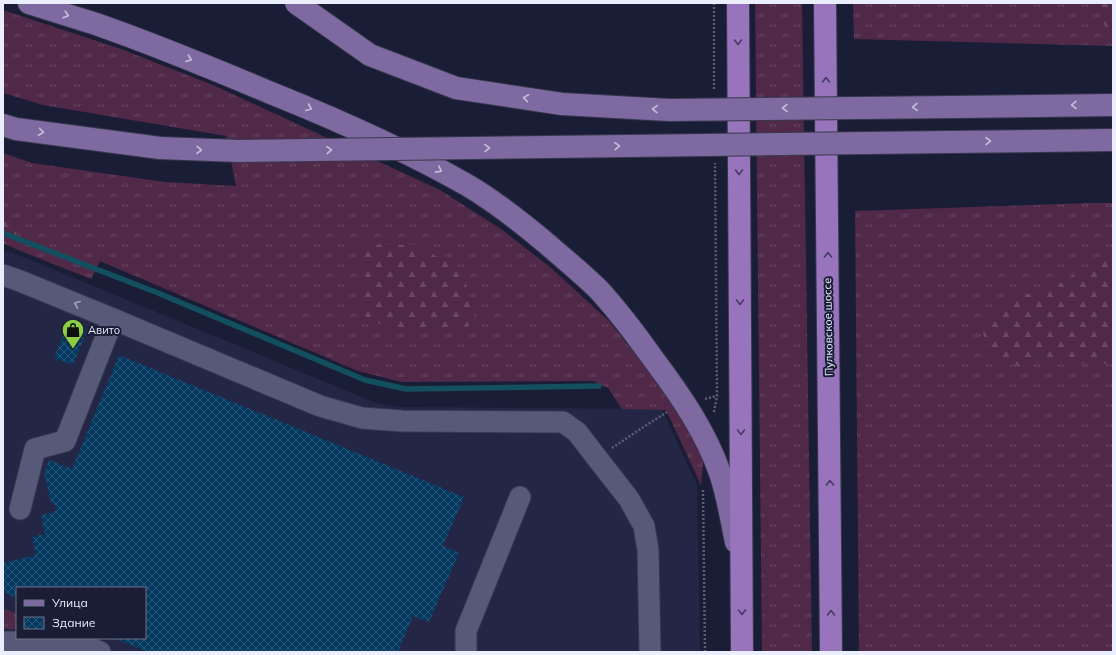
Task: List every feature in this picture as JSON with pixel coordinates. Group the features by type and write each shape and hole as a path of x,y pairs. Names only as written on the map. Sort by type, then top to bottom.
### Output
{"highway":[{"path":"738,3 742,652"},
{"name":"Пулковское шоссе","path":"825,3 831,652"}],"main road":[{"path":"29,3 95,24 202,64 337,120 410,154 468,186 525,226 567,261 598,290 638,339 694,416 708,444 720,474 728,500 742,574"},
{"path":"296,3 370,55 456,88 562,104 669,110 1113,105"},
{"path":"3,125 16,129 160,148 239,151 1113,140"}],"street":[{"path":"3,275 113,319 320,406 362,418 402,421 563,422 576,432 629,498 644,526 648,550 650,652"},
{"path":"20,508 35,449 65,441 113,319"},
{"path":"466,652 466,631 520,497"},
{"path":"3,642 76,647 100,652"}],"path":[{"path":"714,3 714,97"},
{"path":"713,418 716,396 715,160"},
{"path":"597,458 676,407 716,396"},
{"path":"703,486 705,652"}],"shaded area":[{"path":"3,250 26,258 376,403 398,407 662,409 697,485 700,652 3,652"}],"green space":[{"path":"755,3 802,3 812,652 762,652"},
{"path":"853,3 1113,3 1113,46 854,39"},
{"path":"1097,3 1113,3 1113,37 1104,24 1102,8"},
{"path":"3,10 121,49 213,85 440,190 501,229 550,267 609,321 672,400 703,453 701,485 666,410 622,409 608,388 593,381 401,382 358,371 100,261 91,279 18,250 15,221 3,215 3,153 32,163 165,182 236,186 226,136 43,105 3,93"},
{"path":"1113,203 1113,652 859,652 855,211"},
{"path":"3,215 15,221 18,250 3,243"},
{"path":"360,244 416,245 463,271 476,324 454,330 392,330 360,314"},
{"path":"1113,252 1113,364 1043,361 1019,367 988,352 982,328 1000,308 1021,295 1049,290"},
{"path":"3,608 16,614 16,629 3,629"}],"building":[{"path":"67,325 86,333 73,365 54,358"},
{"path":"119,355 464,497 443,546 459,553 429,622 413,616 398,652 148,652 116,639 146,639 146,587 16,587 16,598 3,592 3,563 36,555 32,537 45,534 41,515 54,512 57,506 51,503 44,473 49,460 72,469"}],"waterway":[{"path":"3,233 158,293 365,380 406,389 599,386"}],"place":[{"name":"Авито","path":"73,350"}]}
